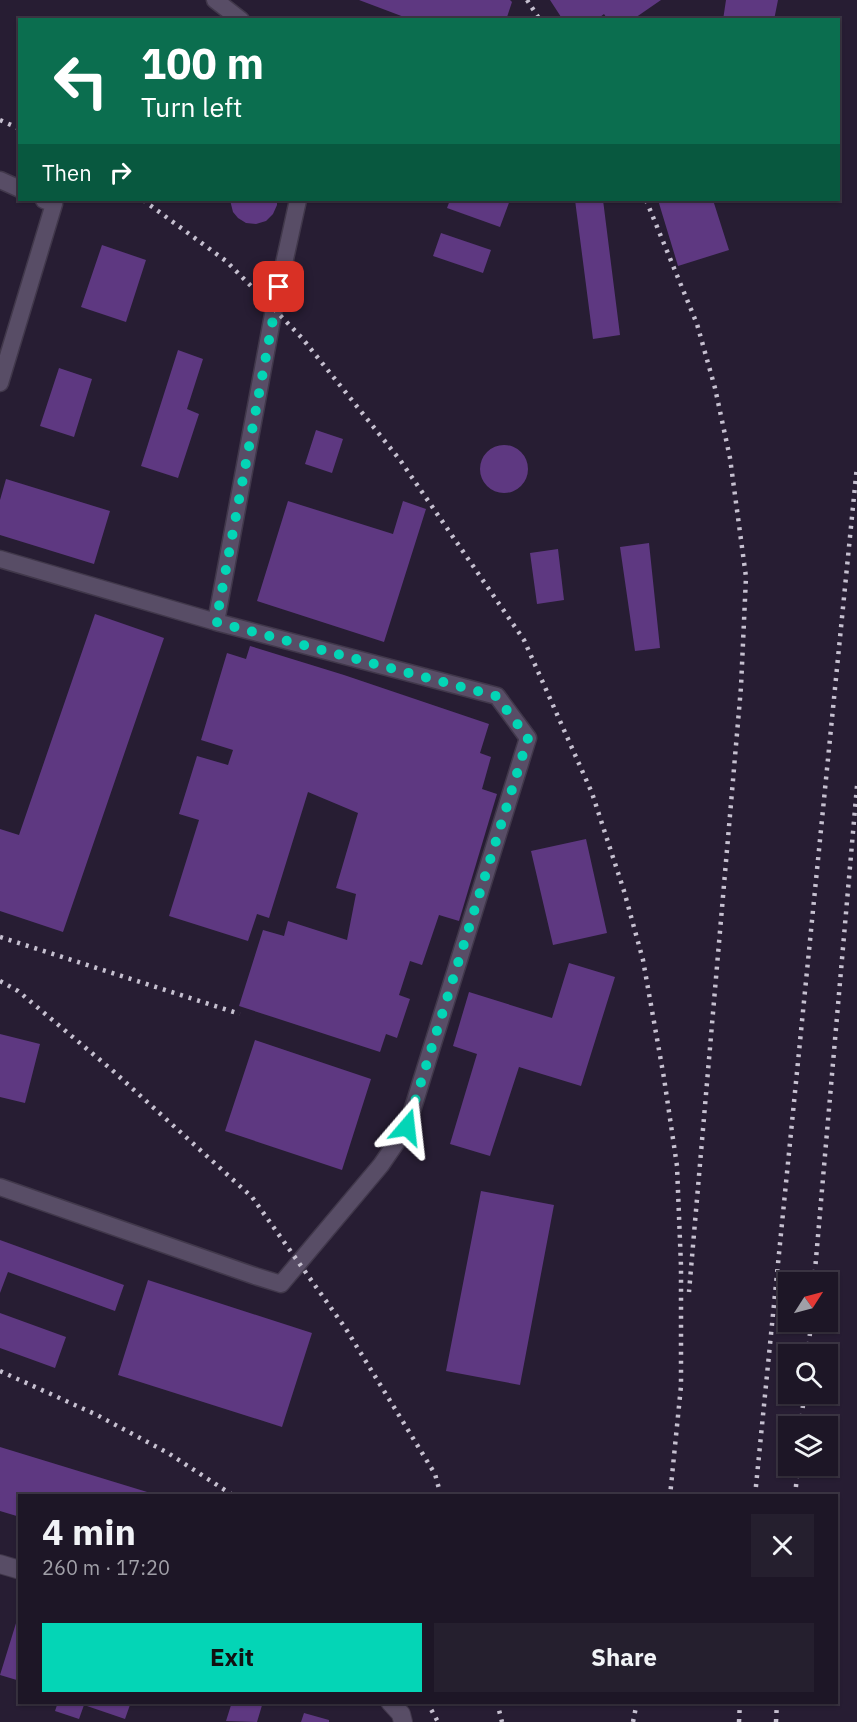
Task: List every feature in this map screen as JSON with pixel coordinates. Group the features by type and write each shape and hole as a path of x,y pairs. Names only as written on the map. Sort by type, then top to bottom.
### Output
{"street":[{"path":"0,1564 18,1569"},
{"path":"392,1704 401,1714 403,1722"}],"lane":[{"path":"215,0 239,18"},
{"path":"0,180 18,188"},
{"path":"0,384 54,204 46,201"},
{"path":"216,622 274,309 298,201"},
{"path":"0,558 216,622 496,696 528,738 407,1127 381,1165 280,1284 0,1187"}],"building":[{"path":"359,0 510,0 512,2 507,18 407,18"},
{"path":"550,0 661,0 635,18 607,18 604,14 599,18 562,18"},
{"path":"726,0 778,0 774,18 723,18"},
{"path":"230,201 277,201 273,214 266,221 256,224 246,223 233,212"},
{"path":"450,201 510,201 500,227 447,208"},
{"path":"575,201 603,201 620,335 593,339"},
{"path":"658,201 713,201 729,250 678,266"},
{"path":"441,233 491,250 483,273 433,256"},
{"path":"102,245 146,260 126,322 81,307"},
{"path":"178,350 203,359 187,409 199,414 178,478 141,466"},
{"path":"59,368 92,379 74,437 40,426"},
{"path":"316,430 343,439 332,473 305,464"},
{"path":"504,445 521,452 528,469 521,486 504,493 487,486 480,469 487,452"},
{"path":"6,479 110,511 94,564 0,535 0,500"},
{"path":"288,501 393,534 403,501 426,509 384,642 257,601"},
{"path":"649,543 660,648 635,651 620,547"},
{"path":"558,549 564,600 537,604 530,553"},
{"path":"95,614 164,638 63,932 0,911 0,829 19,835"},
{"path":"250,646 489,724 480,753 491,757 482,789 497,794 459,921 439,915 422,965 410,961 399,995 410,999 397,1038 386,1034 380,1052 239,1006 263,930 284,936 288,921 347,940 356,894 336,888 358,813 308,792 269,918 257,914 248,941 169,916 199,820 179,814 197,756 228,765 233,750 201,740 227,653 246,659"},
{"path":"586,839 607,933 553,945 531,851"},
{"path":"569,963 615,977 581,1086 519,1067 490,1156 450,1144 477,1054 453,1046 469,992 552,1018"},
{"path":"0,1034 40,1044 25,1103 0,1097"},
{"path":"255,1040 371,1079 342,1170 225,1131"},
{"path":"481,1191 554,1205 520,1385 446,1371"},
{"path":"0,1240 124,1285 115,1311 8,1272 0,1293"},
{"path":"148,1280 312,1333 282,1427 118,1375"},
{"path":"0,1313 66,1337 55,1368 0,1348"},
{"path":"0,1447 154,1494 18,1494 18,1516 0,1511"},
{"path":"17,1620 18,1680 0,1675"},
{"path":"57,1704 130,1704 125,1719 84,1705 79,1719 55,1711"},
{"path":"231,1704 262,1704 257,1722 226,1721"},
{"path":"304,1713 329,1720 329,1722 301,1722"}],"railway":[{"path":"527,0 539,18"},
{"path":"0,120 18,128"},
{"path":"144,201 226,261 274,309 302,338 400,460 524,640 592,793 624,891 643,960 677,1166 681,1266 681,1386 670,1494"},
{"path":"646,201 697,324 715,388 730,458 746,577 741,687 689,1292"},
{"path":"755,1494 857,466"},
{"path":"815,1272 857,786"},
{"path":"0,937 240,1014"},
{"path":"0,981 18,991 112,1070 252,1197 346,1329 435,1474 440,1494"},
{"path":"809,1344 810,1332"},
{"path":"0,1371 97,1415 168,1453 231,1494"},
{"path":"802,1416 803,1404"},
{"path":"795,1494 797,1476"},
{"path":"428,1704 438,1722"},
{"path":"498,1704 502,1722"},
{"path":"633,1722 637,1704"},
{"path":"739,1722 740,1704"},
{"path":"776,1722 777,1704"}],"route":[{"path":"279,287 216,622 496,696 528,738 407,1127"}]}
